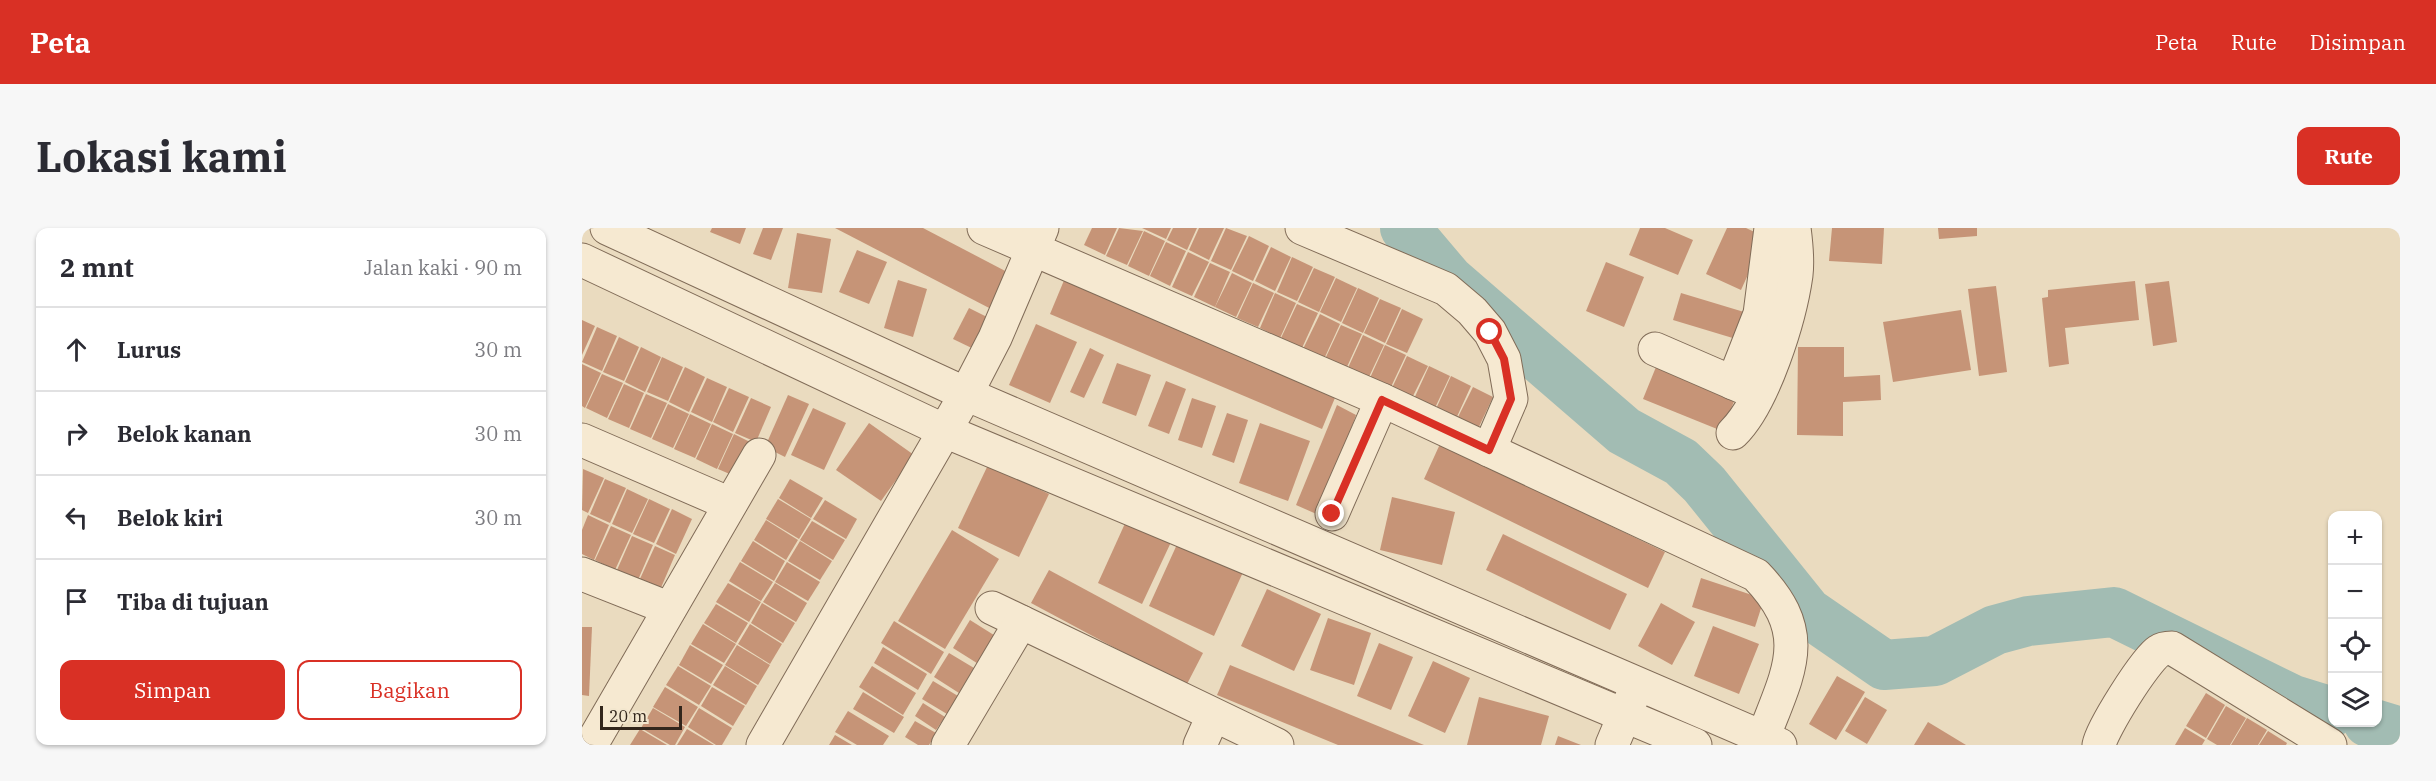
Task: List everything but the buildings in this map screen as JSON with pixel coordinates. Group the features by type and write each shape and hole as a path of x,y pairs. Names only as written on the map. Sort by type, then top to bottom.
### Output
{"street":[{"path":"607,228 966,394 1771,741 1792,647 1786,615 1767,586 1756,575 1038,239 984,228"},
{"path":"1302,228 1446,289 1484,325 1504,359 1511,393 1511,399 1489,450"},
{"path":"1733,433 1743,423 1746,388 1760,314 1772,228"},
{"path":"1746,388 1793,290 1796,272 1794,228"},
{"path":"763,745 966,394 1038,239"},
{"path":"582,260 945,431 1695,745"},
{"path":"1655,349 1746,388"},
{"path":"1332,514 1382,400"},
{"path":"582,440 730,504"},
{"path":"591,745 668,608 759,454"},
{"path":"582,574 668,608"},
{"path":"958,742 1007,615 1207,730 1277,745"},
{"path":"2099,745 2104,730 2147,663 2159,651 2172,648 2331,745"},
{"path":"1612,745 1638,682"}],"waterway":[{"path":"1405,228 1449,280 1624,431 1681,462 1704,484 1807,612 1884,665 1935,661 1995,630 2028,621 2114,612 2293,700 2328,711"},
{"path":"2382,726 2400,732"}],"route":[{"path":"1332,514 1382,400 1489,450 1511,399 1504,359 1490,332"}]}
